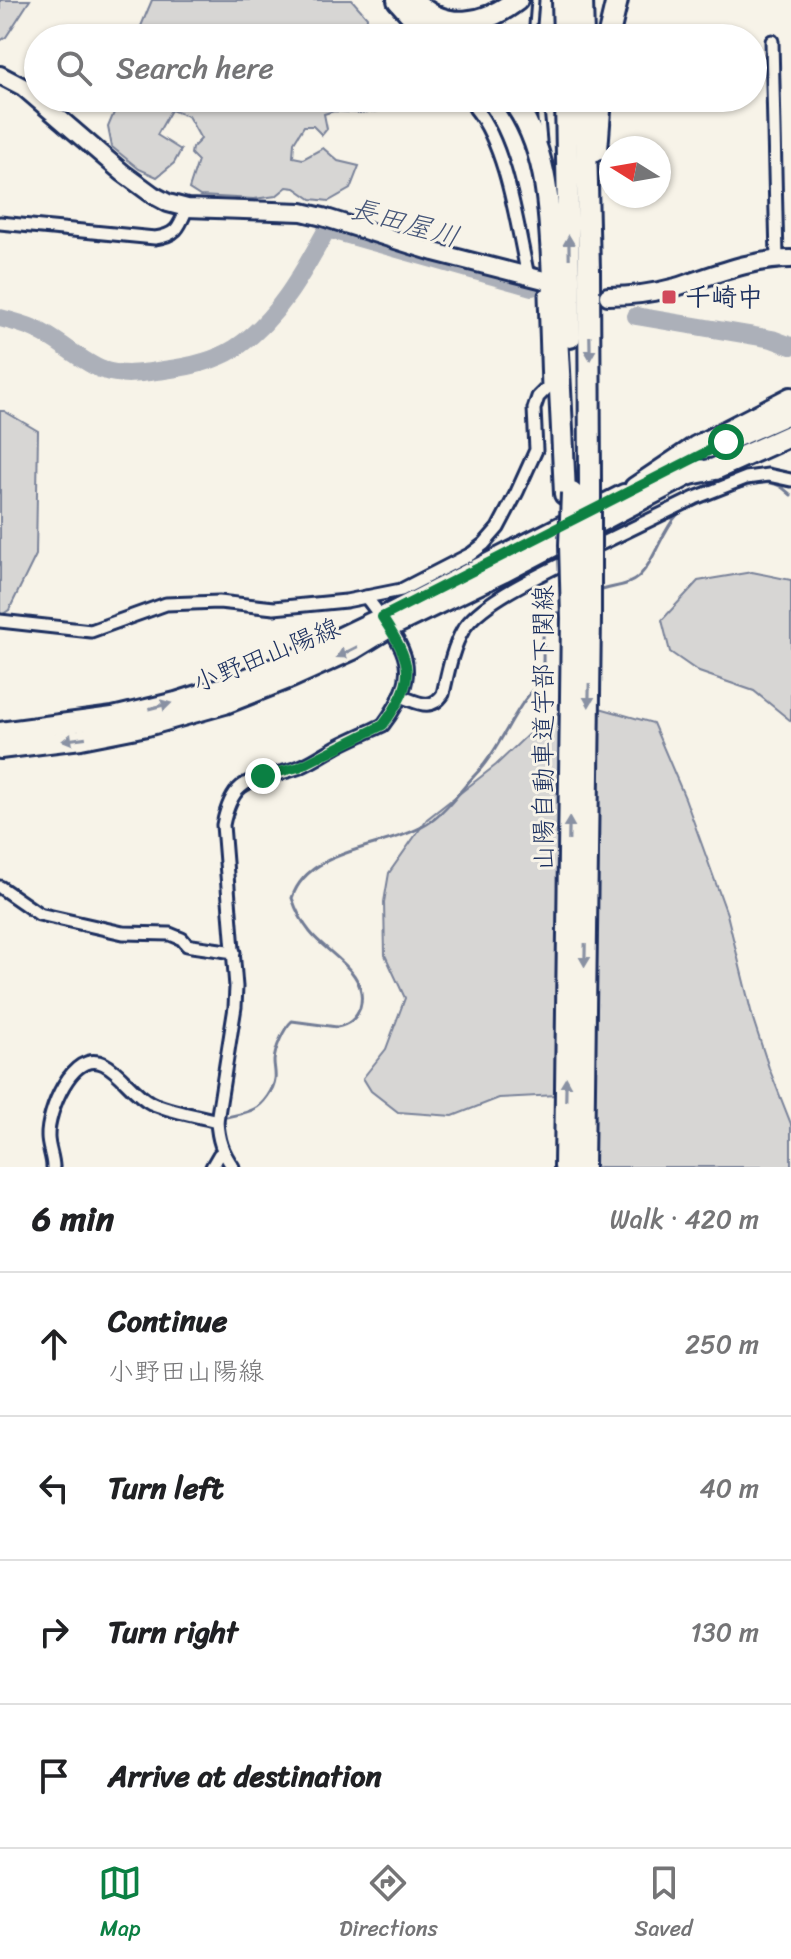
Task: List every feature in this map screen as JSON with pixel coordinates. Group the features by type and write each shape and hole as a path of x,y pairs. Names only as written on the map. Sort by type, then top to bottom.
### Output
{"highway":[{"path":"398,0 422,24"},
{"path":"413,0 418,6 444,18 468,22 488,18 517,0"},
{"path":"563,0 564,24"},
{"path":"582,0 583,24"},
{"path":"519,112 531,131 543,170 550,221 557,334 576,491"},
{"name":"山陽自動車道宇部下関線","path":"566,112 581,618 583,1167"},
{"name":"山陽自動車道宇部下関線","path":"565,1167 581,618 570,545 589,270 585,112"},
{"path":"589,270 600,112"},
{"path":"635,488 696,447 791,398"},
{"path":"690,474 715,469 791,435"}],"main road":[{"name":"小野田山陽線","path":"0,749 81,739 147,726 225,704 291,678 353,650 385,622 635,488 791,413"},
{"name":"小野田山陽線","path":"0,732 113,717 176,702 284,664 503,573 690,474 791,427"}],"street":[{"path":"608,296 652,293 742,265 784,259 772,41"},
{"path":"0,75 24,88"},
{"path":"52,112 123,173 168,203 187,208 302,212 434,252 536,278"},
{"path":"0,621 91,631 166,604 219,602 274,608 346,601 401,590 471,554 484,544 498,528 536,450 534,409 538,397 548,387 536,278 497,150 485,120 478,112"},
{"path":"0,223 155,238 175,231 187,208"},
{"path":"400,696 426,706 439,701 455,646 466,626 488,605 525,583 612,537 720,488 756,476 791,480"},
{"path":"233,1167 218,1138 217,1121 235,1007 234,952 223,825 226,809 247,783 299,767 383,725 407,678 407,661 385,622 366,597"},
{"path":"0,887 39,914 123,933 170,934 187,945 234,952"},
{"path":"53,1167 48,1137 56,1100 68,1077 90,1062 102,1062 113,1069 149,1102 217,1121"},
{"path":"212,1167 223,1152"}],"lane":[{"path":"533,24 535,0"},
{"path":"541,112 543,170"}],"shaded area":[{"path":"0,0 30,0 6,37 0,41"},
{"path":"152,0 352,0 367,17 367,24 142,24"},
{"path":"114,112 170,112 157,135 181,150 174,163 157,177 139,169 112,147 108,127"},
{"path":"177,112 331,112 324,114 327,129 322,135 313,126 304,126 294,142 293,157 303,159 323,148 338,161 359,166 350,189 329,201 311,199 295,188 287,187 276,196 254,199 200,196 189,189 198,161 191,154 192,148 201,139 188,116"},
{"path":"0,411 38,431 36,555 9,610 0,616"},
{"path":"752,572 791,580 791,721 754,691 699,672 670,652 662,620 698,581"},
{"path":"596,707 653,723 685,798 727,914 753,1019 791,1124 791,1167 557,1167 557,1095 499,1098 453,1116 398,1112 371,1091 363,1078 386,1049 405,998 385,955 384,902 389,873 427,819 496,765 540,723 569,708"}],"waterway":[{"name":"長田屋川","path":"0,318 35,329 86,362 111,372 141,373 200,363 234,349 263,325 298,279 327,229 532,287"},
{"name":"長田屋川","path":"636,316 772,339 791,346"},
{"path":"597,592 637,578 649,564 671,522 684,510 707,499 762,483 777,484 791,495"},
{"path":"223,1118 254,1109 268,1096 275,1079 274,1061 278,1045 292,1021 337,1027 352,1021 360,1008 359,984 353,974 317,940 297,911 292,898 301,881 314,868 331,859 410,832 427,824 446,808 488,760 541,678 545,624 554,614 562,611"},
{"path":"91,1056 97,1055 106,1060"},
{"path":"56,1152 60,1167"}],"place":[{"name":"千崎中","path":"669,297"}],"route":[{"path":"263,776 299,767 383,725 390,716 405,686 407,661 382,617 726,442"}]}
